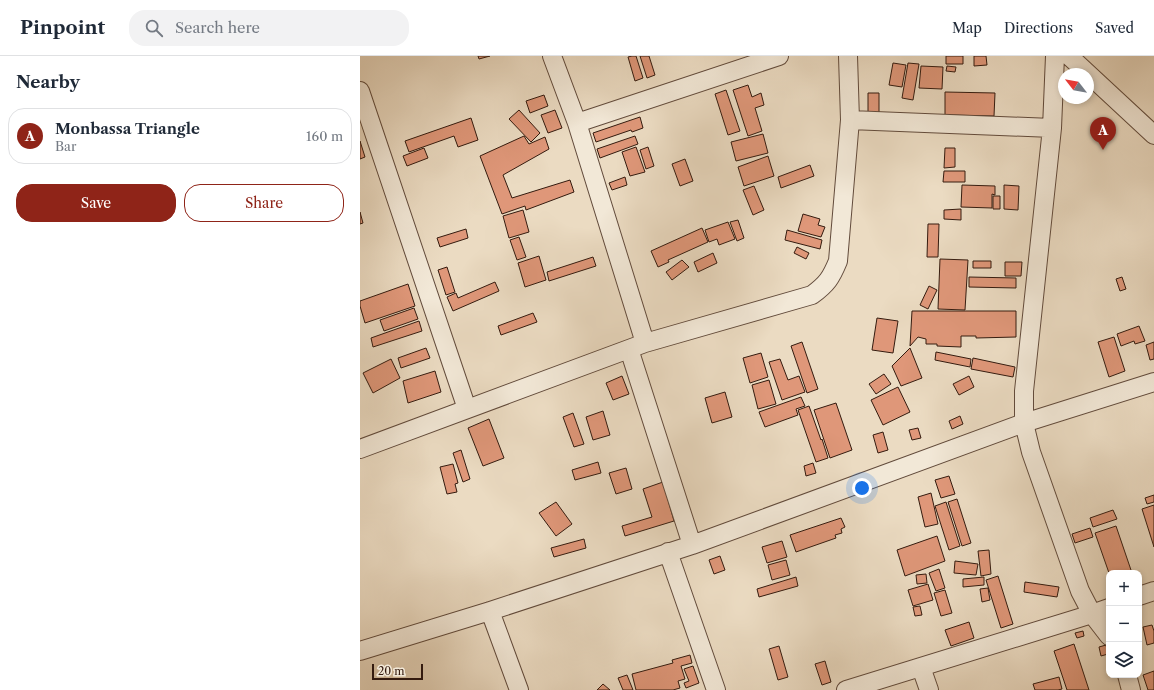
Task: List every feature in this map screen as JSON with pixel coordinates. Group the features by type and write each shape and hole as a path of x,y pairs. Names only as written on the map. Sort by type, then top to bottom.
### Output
{"street":[{"path":"552,56 576,123 692,545"},
{"path":"576,123 779,56"},
{"path":"360,449 637,346 812,295 829,280 838,261 850,120 848,56"},
{"path":"1055,56 1052,128 1024,391 1024,423 1031,452 1080,591 1092,614 1106,632"},
{"path":"1069,56 1154,135"},
{"path":"360,91 467,409"},
{"path":"850,120 1052,128"},
{"path":"360,651 490,611 692,545 1024,423 1154,382"},
{"path":"668,552 716,690"},
{"path":"1142,595 1154,591"},
{"path":"846,690 1106,609"},
{"path":"490,611 519,690"},
{"path":"921,667 929,690"},
{"path":"1128,678 1131,690"}],"building":[{"path":"478,56 490,56 479,59"},
{"path":"636,56 643,78 635,81 628,57"},
{"path":"640,56 649,56 655,75 647,78"},
{"path":"946,56 963,56 963,64 946,64"},
{"path":"974,56 986,56 987,65 974,66"},
{"path":"893,63 906,65 902,87 889,85"},
{"path":"908,63 919,64 913,100 902,98"},
{"path":"921,66 943,67 942,89 919,88"},
{"path":"947,66 956,67 955,72 946,71"},
{"path":"748,85 752,97 761,93 764,105 755,108 762,131 748,136 733,90"},
{"path":"726,90 740,131 728,135 715,94"},
{"path":"945,92 995,93 994,116 945,115"},
{"path":"868,93 879,93 879,115 868,114"},
{"path":"544,95 548,106 530,113 526,101"},
{"path":"519,110 540,133 531,142 509,119"},
{"path":"555,110 562,128 548,133 541,115"},
{"path":"640,117 643,128 632,132 631,130 596,142 593,133"},
{"path":"471,118 478,140 458,147 454,136 409,152 405,141"},
{"path":"763,134 768,153 736,161 731,142"},
{"path":"524,136 529,144 545,137 549,149 503,175 512,198 570,180 574,192 526,210 525,206 502,214 480,156"},
{"path":"635,136 638,144 600,158 597,149"},
{"path":"360,141 365,157 360,159"},
{"path":"636,147 645,172 630,176 622,152"},
{"path":"648,147 654,166 646,169 640,150"},
{"path":"424,148 428,158 407,166 403,156"},
{"path":"945,148 955,148 955,167 944,168"},
{"path":"768,156 774,176 744,186 738,167"},
{"path":"685,159 693,181 680,186 672,164"},
{"path":"810,165 814,176 781,188 778,177"},
{"path":"944,171 965,171 965,182 943,182"},
{"path":"625,177 627,185 612,190 609,183"},
{"path":"962,185 995,186 995,195 992,194 992,208 961,207"},
{"path":"1004,185 1019,186 1018,210 1004,209"},
{"path":"754,186 764,210 753,215 743,190"},
{"path":"993,196 1000,196 1000,209 993,209"},
{"path":"961,209 961,220 944,219 944,210"},
{"path":"523,210 529,232 509,238 503,216"},
{"path":"360,212 363,223 360,224"},
{"path":"803,214 820,219 818,225 825,227 821,237 798,231"},
{"path":"738,220 744,238 737,241 730,222"},
{"path":"728,222 735,239 719,245 717,239 709,242 705,230"},
{"path":"928,224 939,224 938,257 927,257"},
{"path":"702,228 708,242 668,260 669,262 658,267 651,251"},
{"path":"466,229 468,238 440,247 437,238"},
{"path":"787,230 822,240 820,249 785,240"},
{"path":"519,237 526,257 517,260 510,240"},
{"path":"797,247 809,253 806,259 794,253"},
{"path":"713,253 717,263 698,272 694,262"},
{"path":"539,256 546,280 525,287 518,263"},
{"path":"593,257 596,266 549,281 547,272"},
{"path":"940,259 968,260 965,310 938,309"},
{"path":"682,260 689,267 672,280 666,272"},
{"path":"973,261 991,261 991,268 973,268"},
{"path":"1005,262 1022,262 1021,276 1005,276"},
{"path":"447,267 455,292 446,295 438,270"},
{"path":"969,277 1016,278 1016,288 969,287"},
{"path":"1122,277 1126,289 1120,291 1116,279"},
{"path":"495,282 499,291 453,311 447,297 456,293 458,298"},
{"path":"408,284 415,306 365,323 360,301"},
{"path":"929,286 937,290 928,309 920,305"},
{"path":"414,308 418,319 384,331 380,320"},
{"path":"912,311 1016,311 1016,337 976,338 976,336 961,336 961,347 926,344 926,339 918,337 910,346"},
{"path":"533,313 537,322 501,335 498,326"},
{"path":"877,318 898,321 893,353 872,350"},
{"path":"419,321 422,331 373,347 371,338"},
{"path":"1139,326 1145,341 1135,344 1134,341 1121,346 1117,334"},
{"path":"1114,337 1125,371 1109,377 1098,342"},
{"path":"802,342 818,389 807,393 791,346"},
{"path":"1154,342 1154,359 1150,360 1146,345"},
{"path":"426,348 430,358 401,368 398,358"},
{"path":"910,348 922,378 901,386 892,366"},
{"path":"936,352 971,359 970,367 935,360"},
{"path":"761,353 768,377 750,383 743,358"},
{"path":"973,358 1015,367 1013,377 971,369"},
{"path":"391,359 400,378 373,393 363,373"},
{"path":"780,359 788,380 799,376 805,392 782,400 769,362"},
{"path":"435,371 441,392 408,403 403,381"},
{"path":"884,374 891,384 876,394 869,384"},
{"path":"622,376 629,394 613,400 606,383"},
{"path":"969,376 974,387 959,395 953,384"},
{"path":"769,380 776,404 758,409 752,385"},
{"path":"898,387 910,412 883,425 871,400"},
{"path":"725,392 732,417 712,423 705,398"},
{"path":"801,397 805,406 796,409 798,415 765,427 759,412"},
{"path":"836,403 852,450 830,458 814,410"},
{"path":"809,406 828,458 816,462 798,410"},
{"path":"603,411 610,435 593,440 586,417"},
{"path":"573,413 584,444 574,447 563,417"},
{"path":"960,416 963,424 952,429 949,421"},
{"path":"489,419 504,458 483,466 468,428"},
{"path":"918,428 921,438 912,440 909,430"},
{"path":"883,432 888,450 878,453 873,435"},
{"path":"461,450 470,479 463,482 453,453"},
{"path":"598,462 601,473 575,480 572,470"},
{"path":"813,463 816,473 806,476 804,466"},
{"path":"453,464 458,483 455,484 457,492 447,494 440,467"},
{"path":"626,468 632,489 616,494 609,473"},
{"path":"949,476 955,494 941,498 935,480"},
{"path":"663,482 674,521 625,536 622,526 652,517 643,489"},
{"path":"931,493 938,524 925,527 918,497"},
{"path":"1154,495 1154,502 1147,504 1145,498"},
{"path":"957,499 971,543 962,546 948,502"},
{"path":"556,502 572,524 556,536 539,513"},
{"path":"946,502 960,546 949,550 935,506"},
{"path":"1154,505 1154,547 1142,509"},
{"path":"1113,510 1117,519 1093,527 1090,518"},
{"path":"841,518 845,527 841,529 842,533 835,535 836,538 796,552 790,535"},
{"path":"1116,526 1131,570 1108,570 1095,533"},
{"path":"1090,528 1093,537 1075,543 1072,534"},
{"path":"937,536 945,561 905,576 897,550"},
{"path":"584,539 586,548 554,557 551,548"},
{"path":"782,541 787,557 767,563 762,547"},
{"path":"989,550 991,574 981,576 978,551"},
{"path":"720,556 725,570 714,574 709,560"},
{"path":"786,560 790,575 772,580 768,565"},
{"path":"955,561 978,564 976,575 954,573"},
{"path":"939,569 945,588 936,591 929,573"},
{"path":"926,574 927,583 917,584 916,575"},
{"path":"998,576 1013,624 1001,628 986,580"},
{"path":"796,577 798,586 759,597 757,589"},
{"path":"984,577 984,585 963,587 963,579"},
{"path":"1025,582 1059,587 1057,597 1024,592"},
{"path":"928,584 933,600 913,606 908,590"},
{"path":"988,588 990,600 982,602 980,589"},
{"path":"945,590 952,613 941,616 934,593"},
{"path":"920,606 922,615 915,616 913,607"},
{"path":"969,622 974,638 951,646 945,630"},
{"path":"1152,625 1154,631 1154,643 1147,645 1143,627"},
{"path":"1083,631 1084,636 1077,638 1075,633"},
{"path":"1074,644 1089,690 1067,690 1054,651"},
{"path":"1106,645 1106,655 1101,656 1099,647"},
{"path":"779,646 788,677 778,680 769,649"},
{"path":"690,655 692,663 681,666 685,679 678,681 680,688 673,690 636,690 632,674 673,663 672,660"},
{"path":"825,661 831,682 822,685 815,664"},
{"path":"693,666 699,683 686,688 684,683 689,681 684,669"},
{"path":"1154,671 1154,690 1148,690 1143,675"},
{"path":"627,675 633,690 623,690 618,678"},
{"path":"1059,677 1062,689 1035,690 1033,684"},
{"path":"603,684 610,690 597,690"}],"place":[{"name":"Monbassa Triangle","path":"1103,150"}]}
